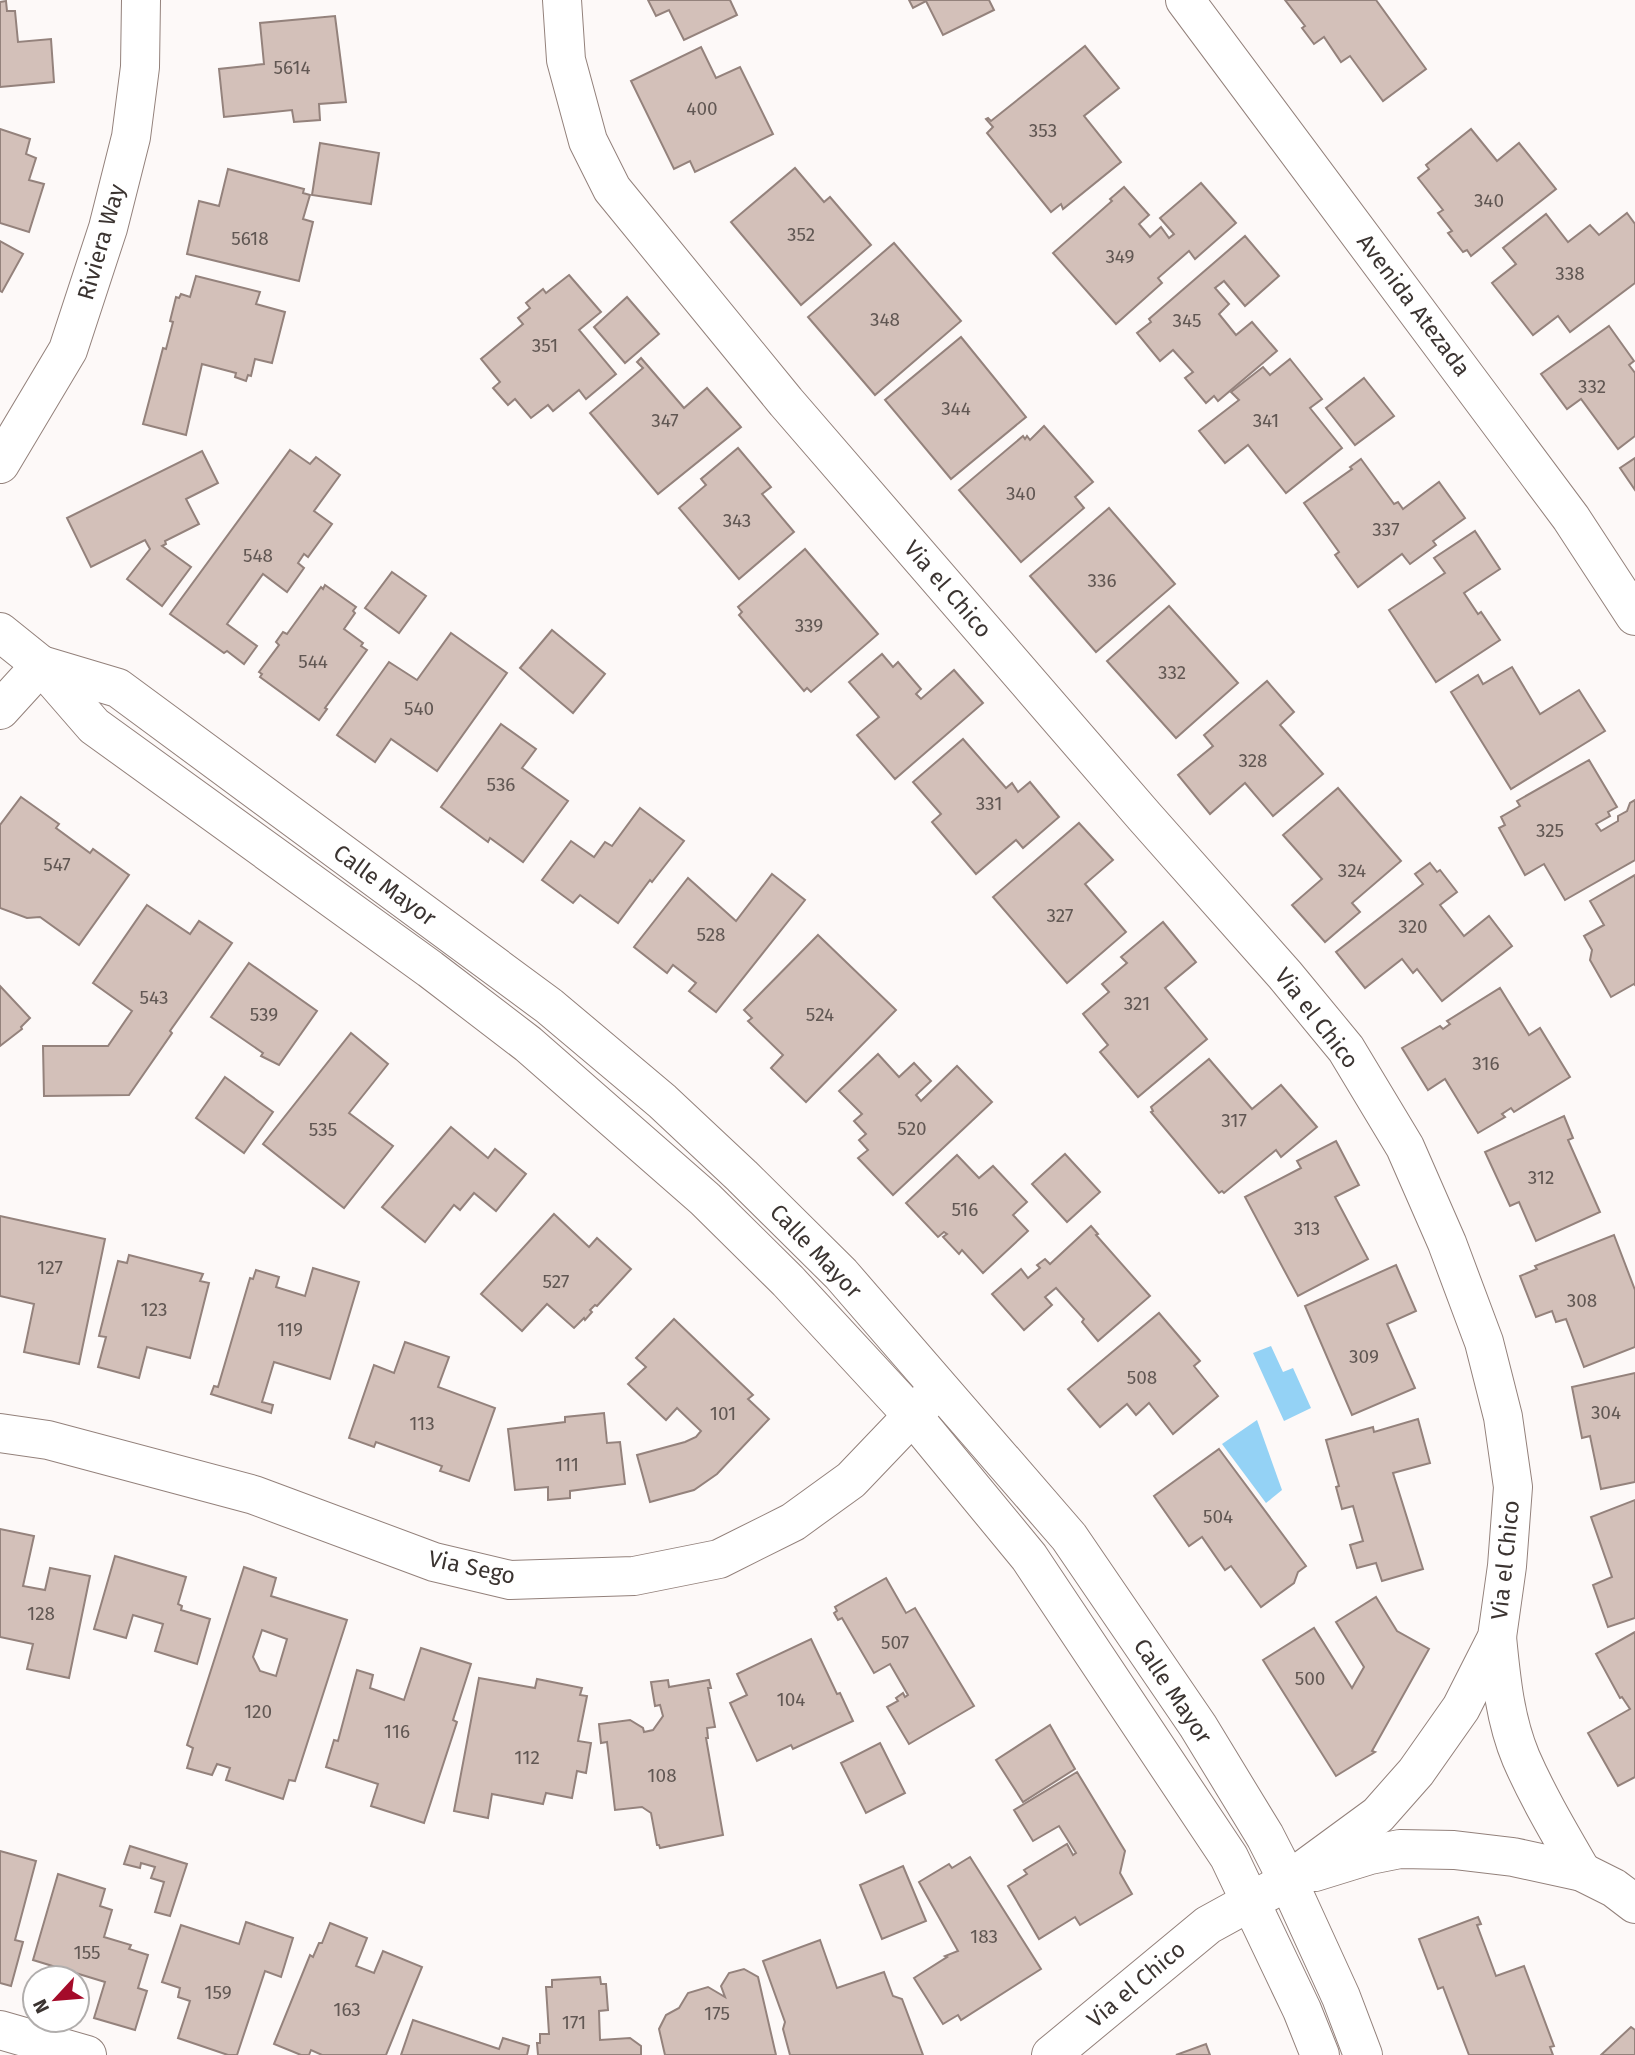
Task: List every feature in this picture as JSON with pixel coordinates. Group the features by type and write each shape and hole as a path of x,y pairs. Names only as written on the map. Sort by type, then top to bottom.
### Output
{"street":[{"name":"Riviera Way","path":"0,464 68,350 108,228 131,137 140,67 141,0"},
{"name":"Via el Chico","path":"562,0 566,60 588,141 612,189 786,402 1294,985 1346,1049 1405,1147 1447,1243 1484,1342 1503,1417 1513,1488 1507,1566 1497,1637 1461,1707 1416,1772 1378,1815 1288,1881 1208,1926 1051,2055"},
{"name":"Avenida Atezada","path":"1185,0 1571,518 1635,616"},
{"name":"Calle Mayor","path":"0,632 41,665 93,726 430,968 527,1044 705,1199 788,1280 912,1415 1029,1557 1229,1857 1302,2010 1320,2055"},
{"path":"0,710 41,665"},
{"name":"Calle Mayor","path":"41,665 118,688 549,1006 662,1101 841,1274 1069,1537 1198,1726 1265,1836 1288,1881 1341,1997 1363,2055"},
{"name":"Via Sego","path":"0,1433 48,1440 254,1495 434,1562 510,1580 634,1576 719,1559 793,1521 851,1480 940,1387"},
{"path":"1497,1637 1503,1695 1520,1756 1549,1815 1582,1872"},
{"path":"1288,1881 1370,1855 1400,1849 1454,1850 1513,1857 1582,1872 1614,1888 1635,1904"},
{"path":"0,2030 87,2055"}],"water":[{"path":"1271,1346 1283,1372 1293,1368 1311,1408 1284,1421 1253,1353"},
{"path":"1257,1420 1282,1490 1266,1503 1222,1444"}],"building":[{"path":"648,0 730,0 737,15 684,40 669,10 656,16"},
{"path":"909,0 989,0 994,10 943,35 926,1 913,8"},
{"path":"1285,0 1376,0 1426,69 1383,101 1350,56 1341,62 1324,37 1314,44 1302,28 1305,26"},
{"path":"6,1 7,11 15,11 18,42 51,39 54,82 0,87 0,2"},
{"path":"335,16 346,102 319,104 320,120 294,122 292,110 224,117 219,69 264,64 260,23"},
{"path":"1085,46 1119,88 1084,116 1121,162 1063,209 1061,204 1051,212 987,133 993,127 986,119 991,121"},
{"path":"701,47 716,78 740,67 773,134 695,172 690,161 674,169 631,81"},
{"path":"0,129 30,139 26,154 36,158 29,180 44,184 29,232 0,223"},
{"path":"1471,129 1497,161 1519,143 1556,189 1471,256 1467,250 1463,252 1448,233 1452,231 1438,213 1443,210 1418,178 1429,169 1426,165"},
{"path":"320,143 379,153 371,204 312,195"},
{"path":"795,168 824,202 830,197 871,245 801,305 731,222"},
{"path":"228,169 304,189 303,193 310,195 303,219 313,222 299,281 187,254 199,201 219,206"},
{"path":"1201,183 1236,223 1195,259 1189,251 1158,278 1162,283 1116,324 1053,253 1124,187 1149,215 1139,224 1150,237 1161,227 1169,238 1174,234 1160,218"},
{"path":"1627,213 1635,224 1635,283 1570,332 1558,316 1533,335 1492,283 1516,264 1503,248 1546,214 1568,242 1590,225 1599,235"},
{"path":"1245,236 1279,276 1245,306 1224,281 1215,288 1229,304 1219,314 1236,335 1252,322 1277,351 1218,401 1214,396 1206,403 1185,378 1193,372 1173,350 1160,361 1137,333 1151,322 1149,319"},
{"path":"0,241 23,254 2,292 0,291"},
{"path":"894,243 961,321 875,395 808,317"},
{"path":"569,275 601,312 579,330 616,374 586,399 579,390 553,411 548,405 531,418 515,399 508,405 493,388 500,382 481,359 523,324 518,318 530,308 526,303 543,289 546,293"},
{"path":"196,276 260,292 256,304 285,312 272,363 255,359 251,376 248,375 246,381 235,377 236,373 202,364 186,435 143,424 163,348 166,349 176,297 179,298 181,294 190,297"},
{"path":"627,297 659,334 625,363 594,327"},
{"path":"1609,326 1634,361 1629,365 1635,373 1635,436 1618,449 1581,399 1567,409 1541,374"},
{"path":"961,337 1026,417 951,479 885,400"},
{"path":"641,358 684,408 707,388 741,427 658,494 590,413 643,368 637,362"},
{"path":"1290,359 1322,399 1310,408 1342,448 1286,493 1248,445 1225,463 1199,431 1239,400 1231,392 1263,367 1270,375"},
{"path":"1364,378 1394,416 1355,445 1326,408"},
{"path":"1044,426 1093,482 1075,497 1084,508 1021,562 959,490 1023,436 1030,440"},
{"path":"738,448 771,487 762,494 794,532 739,579 679,508 706,485 701,479"},
{"path":"290,450 310,464 316,457 340,475 314,511 332,524 308,557 304,554 298,563 304,568 287,592 263,574 227,624 257,646 244,664 170,614"},
{"path":"202,451 218,483 186,499 199,524 165,541 166,544 162,546 191,567 162,606 127,579 150,549 145,540 91,567 67,518"},
{"path":"1635,458 1635,490 1620,468"},
{"path":"1361,459 1394,504 1398,502 1403,509 1439,482 1465,518 1433,541 1436,545 1410,564 1402,554 1358,587 1335,555 1339,552 1304,503 1352,469 1350,467"},
{"path":"1109,508 1175,584 1096,652 1030,576"},
{"path":"1475,531 1500,569 1464,593 1500,640 1436,682 1389,610 1445,573 1434,558"},
{"path":"805,549 878,634 811,692 807,688 804,691 739,615 742,612 738,607"},
{"path":"392,572 426,596 399,633 365,608"},
{"path":"325,585 356,607 344,629 363,643 361,646 367,650 319,720 260,677 262,674 259,672 279,645 276,642 283,632 287,634"},
{"path":"1169,606 1238,683 1176,738 1107,661"},
{"path":"552,630 605,674 573,713 520,668"},
{"path":"451,633 507,673 437,771 391,739 375,762 337,735 389,662 417,680"},
{"path":"882,654 893,667 898,662 921,689 916,694 921,699 954,670 983,703 895,779 857,735 879,717 849,682"},
{"path":"1512,667 1540,714 1579,690 1605,731 1511,789 1451,692 1478,675 1483,684"},
{"path":"1267,681 1294,712 1280,725 1323,774 1273,816 1245,783 1210,814 1178,775 1213,746 1204,735"},
{"path":"501,724 536,749 522,768 568,801 523,862 490,838 488,842 441,807"},
{"path":"963,739 1006,788 1012,783 1018,792 1030,782 1059,817 1023,848 1016,840 976,874 932,822 941,814 913,782"},
{"path":"1589,760 1617,807 1608,812 1610,816 1596,824 1601,831 1618,821 1618,816 1627,811 1630,803 1635,800 1635,860 1565,900 1544,864 1525,875 1499,828 1505,825 1501,817 1520,806 1517,801"},
{"path":"1338,788 1401,861 1352,903 1360,912 1325,942 1292,905 1322,879 1283,835"},
{"path":"21,797 59,824 56,828 90,853 93,849 129,875 79,945 40,917 27,918 0,908 0,825"},
{"path":"640,808 684,841 618,923 580,895 573,903 542,880 571,841 594,857 605,842 612,846"},
{"path":"1079,823 1113,860 1085,884 1126,932 1067,983 993,897"},
{"path":"1430,863 1437,872 1440,870 1457,892 1440,905 1464,936 1489,916 1512,946 1442,1001 1417,969 1413,973 1402,959 1365,988 1336,952 1423,884 1415,874"},
{"path":"772,874 805,900 716,1012 689,991 696,983 673,965 667,973 634,947 688,878 736,921"},
{"path":"1635,875 1635,985 1611,997 1590,960 1592,950 1584,936 1604,925 1590,901"},
{"path":"147,905 190,934 199,921 232,943 129,1095 44,1096 43,1046 108,1046 132,1011 93,983"},
{"path":"1163,922 1196,962 1165,988 1207,1039 1138,1097 1100,1052 1108,1045 1083,1014 1109,992 1102,984 1127,963 1121,957"},
{"path":"818,935 896,1010 806,1102 771,1068 783,1055 748,1021 752,1018 744,1010"},
{"path":"249,963 317,1011 279,1065 261,1056 263,1053 211,1017"},
{"path":"0,986 30,1018 22,1029 0,1046"},
{"path":"1500,988 1529,1035 1540,1028 1570,1077 1514,1112 1511,1108 1502,1114 1505,1117 1478,1133 1445,1079 1428,1090 1402,1048 1440,1026 1443,1029 1450,1024 1447,1021"},
{"path":"351,1033 388,1064 349,1113 393,1146 344,1208 263,1144"},
{"path":"878,1054 899,1077 914,1063 931,1081 916,1095 921,1101 957,1066 992,1102 893,1195 858,1158 868,1150 859,1140 866,1134 854,1121 862,1114 839,1091"},
{"path":"1209,1059 1252,1109 1281,1085 1317,1127 1281,1157 1276,1150 1224,1193 1219,1193 1151,1112 1151,1107"},
{"path":"225,1077 273,1112 244,1153 196,1118"},
{"path":"1564,1116 1573,1138 1568,1140 1600,1212 1536,1241 1519,1202 1510,1206 1485,1152"},
{"path":"451,1127 488,1158 495,1149 526,1174 496,1211 474,1193 460,1210 454,1205 425,1242 382,1207"},
{"path":"1336,1141 1359,1185 1335,1197 1368,1259 1298,1296 1245,1197 1301,1168 1297,1161"},
{"path":"1065,1154 1100,1192 1067,1222 1032,1184"},
{"path":"957,1155 979,1178 993,1166 1027,1202 1013,1215 1028,1231 983,1273 962,1250 959,1254 943,1237 947,1234 944,1232 938,1237 906,1203"},
{"path":"554,1214 589,1247 597,1238 631,1269 597,1306 590,1310 592,1312 585,1320 584,1318 574,1328 547,1304 522,1331 481,1294"},
{"path":"0,1216 105,1239 79,1364 24,1352 34,1304 0,1296"},
{"path":"1091,1226 1150,1296 1098,1341 1082,1322 1084,1319 1056,1288 1045,1297 1052,1305 1024,1330 992,1294 1021,1269 1028,1278 1040,1268 1037,1265 1045,1259 1050,1264"},
{"path":"1614,1235 1635,1290 1635,1347 1584,1367 1566,1319 1556,1322 1552,1311 1536,1317 1520,1276 1537,1269 1535,1266"},
{"path":"129,1255 203,1274 200,1281 209,1283 190,1358 147,1347 139,1378 98,1367 106,1337 99,1336 118,1261 127,1263"},
{"path":"1396,1265 1416,1311 1387,1324 1415,1388 1352,1415 1305,1306"},
{"path":"313,1268 359,1282 330,1379 274,1362 262,1402 273,1405 271,1413 211,1394 214,1386 218,1387 250,1278 253,1279 256,1270 279,1277 276,1287 305,1296"},
{"path":"1159,1313 1200,1361 1194,1366 1218,1396 1173,1434 1149,1403 1136,1415 1127,1404 1100,1427 1068,1389"},
{"path":"674,1319 753,1395 748,1399 769,1419 717,1474 694,1490 650,1502 637,1455 685,1442 696,1437 701,1431 677,1408 666,1420 628,1384 646,1367 636,1358"},
{"path":"405,1342 449,1357 438,1387 495,1408 469,1481 440,1471 442,1466 376,1442 374,1447 349,1438 374,1365 394,1373"},
{"path":"1635,1373 1635,1482 1601,1489 1590,1436 1582,1438 1572,1387"},
{"path":"604,1413 607,1443 620,1442 625,1484 570,1491 570,1498 548,1500 548,1487 515,1490 508,1429 565,1422 565,1417"},
{"path":"1418,1419 1430,1463 1393,1473 1423,1569 1382,1581 1376,1563 1357,1568 1350,1545 1363,1541 1353,1506 1342,1509 1336,1487 1339,1486 1326,1440 1373,1427 1374,1432"},
{"path":"1219,1449 1306,1566 1298,1572 1294,1583 1261,1607 1231,1566 1225,1570 1202,1537 1189,1546 1154,1496"},
{"path":"1635,1500 1635,1618 1608,1627 1593,1585 1612,1577 1591,1517"},
{"path":"0,1529 34,1536 23,1586 45,1590 50,1568 90,1576 69,1678 27,1669 33,1644 0,1637"},
{"path":"115,1556 186,1577 178,1604 182,1606 181,1610 210,1619 197,1664 155,1651 163,1624 133,1615 126,1638 94,1629"},
{"path":"244,1567 276,1578 271,1596 347,1620 295,1781 289,1780 283,1799 226,1780 230,1768 217,1764 212,1775 187,1768 193,1748 187,1745","holes":["262,1630 287,1639 276,1676 260,1671 253,1657"]},
{"path":"886,1578 906,1613 915,1608 974,1706 909,1744 887,1707 898,1701 896,1698 903,1693 905,1697 908,1695 890,1664 874,1673 842,1618 838,1620 834,1613 837,1611 835,1607"},
{"path":"1376,1597 1397,1631 1429,1649 1372,1751 1375,1752 1336,1776 1263,1660 1314,1628 1352,1688 1364,1667 1336,1622"},
{"path":"1635,1632 1635,1777 1618,1786 1588,1733 1630,1709 1622,1697 1620,1698 1596,1654"},
{"path":"811,1639 853,1721 793,1749 791,1745 757,1761 730,1703 747,1695 737,1674"},
{"path":"421,1648 471,1664 453,1720 457,1722 424,1823 371,1806 378,1784 326,1767 334,1740 338,1741 357,1670 373,1675 370,1688 404,1700"},
{"path":"479,1678 535,1688 537,1679 582,1688 580,1695 587,1696 578,1741 591,1743 586,1773 577,1771 572,1798 546,1793 543,1804 492,1794 488,1818 454,1811"},
{"path":"668,1680 669,1687 709,1680 715,1727 707,1728 706,1738 723,1835 660,1848 657,1845 651,1813 642,1807 615,1810 607,1742 601,1743 599,1724 630,1720 643,1728 644,1732 653,1730 663,1716 660,1705 655,1706 651,1682"},
{"path":"1050,1725 1075,1769 1023,1802 996,1760"},
{"path":"880,1743 905,1793 866,1813 841,1763"},
{"path":"1077,1772 1125,1851 1120,1873 1132,1894 1080,1925 1075,1917 1039,1939 1008,1886 1027,1874 1024,1870 1067,1844 1073,1855 1076,1853 1059,1826 1033,1841 1014,1810"},
{"path":"130,1846 187,1864 170,1916 155,1912 164,1882 151,1878 155,1867 141,1863 140,1868 124,1864"},
{"path":"0,1851 36,1861 15,1940 23,1942 11,1986 0,1983"},
{"path":"970,1857 1041,1969 961,2020 958,2015 943,2024 914,1978 947,1957 945,1956 958,1951 919,1882 949,1864 952,1868"},
{"path":"903,1866 926,1921 882,1939 860,1885"},
{"path":"58,1874 105,1889 100,1906 112,1910 104,1937 131,1945 129,1949 148,1955 138,1988 147,1991 135,2030 94,2018 105,1982 91,1978 91,1964 46,1964 33,1960"},
{"path":"1478,1917 1481,1924 1477,1925 1496,1976 1524,1966 1554,2046 1550,2047 1553,2055 1469,2055 1443,1987 1438,1989 1419,1939"},
{"path":"246,1922 293,1938 281,1977 265,1971 237,2055 228,2055 178,2038 190,2001 178,1997 180,1988 162,1982 181,1925 239,1944"},
{"path":"330,1923 367,1938 356,1966 374,1973 383,1951 422,1967 386,2055 322,2055 311,2050 309,2055 301,2055 274,2044 310,1955 313,1957 319,1943 322,1943"},
{"path":"820,1940 837,1988 884,1972 893,1996 902,1999 923,2055 790,2055 783,2029 785,2022 763,1961"},
{"path":"744,1969 758,1977 776,2055 665,2055 659,2029 666,2015 679,2008 688,1993 708,1987 725,1997 721,1986 729,1973"},
{"path":"600,1977 601,1984 606,1984 608,2010 599,2011 600,2040 630,2038 641,2046 641,2055 538,2055 537,2043 540,2043 540,2034 549,2034 546,1987 552,1987 552,1980"},
{"path":"413,2020 499,2049 503,2038 529,2046 527,2055 401,2055"},
{"path":"1631,2027 1635,2030 1635,2055 1601,2055"},
{"path":"1206,2044 1210,2055 1176,2055"}]}
